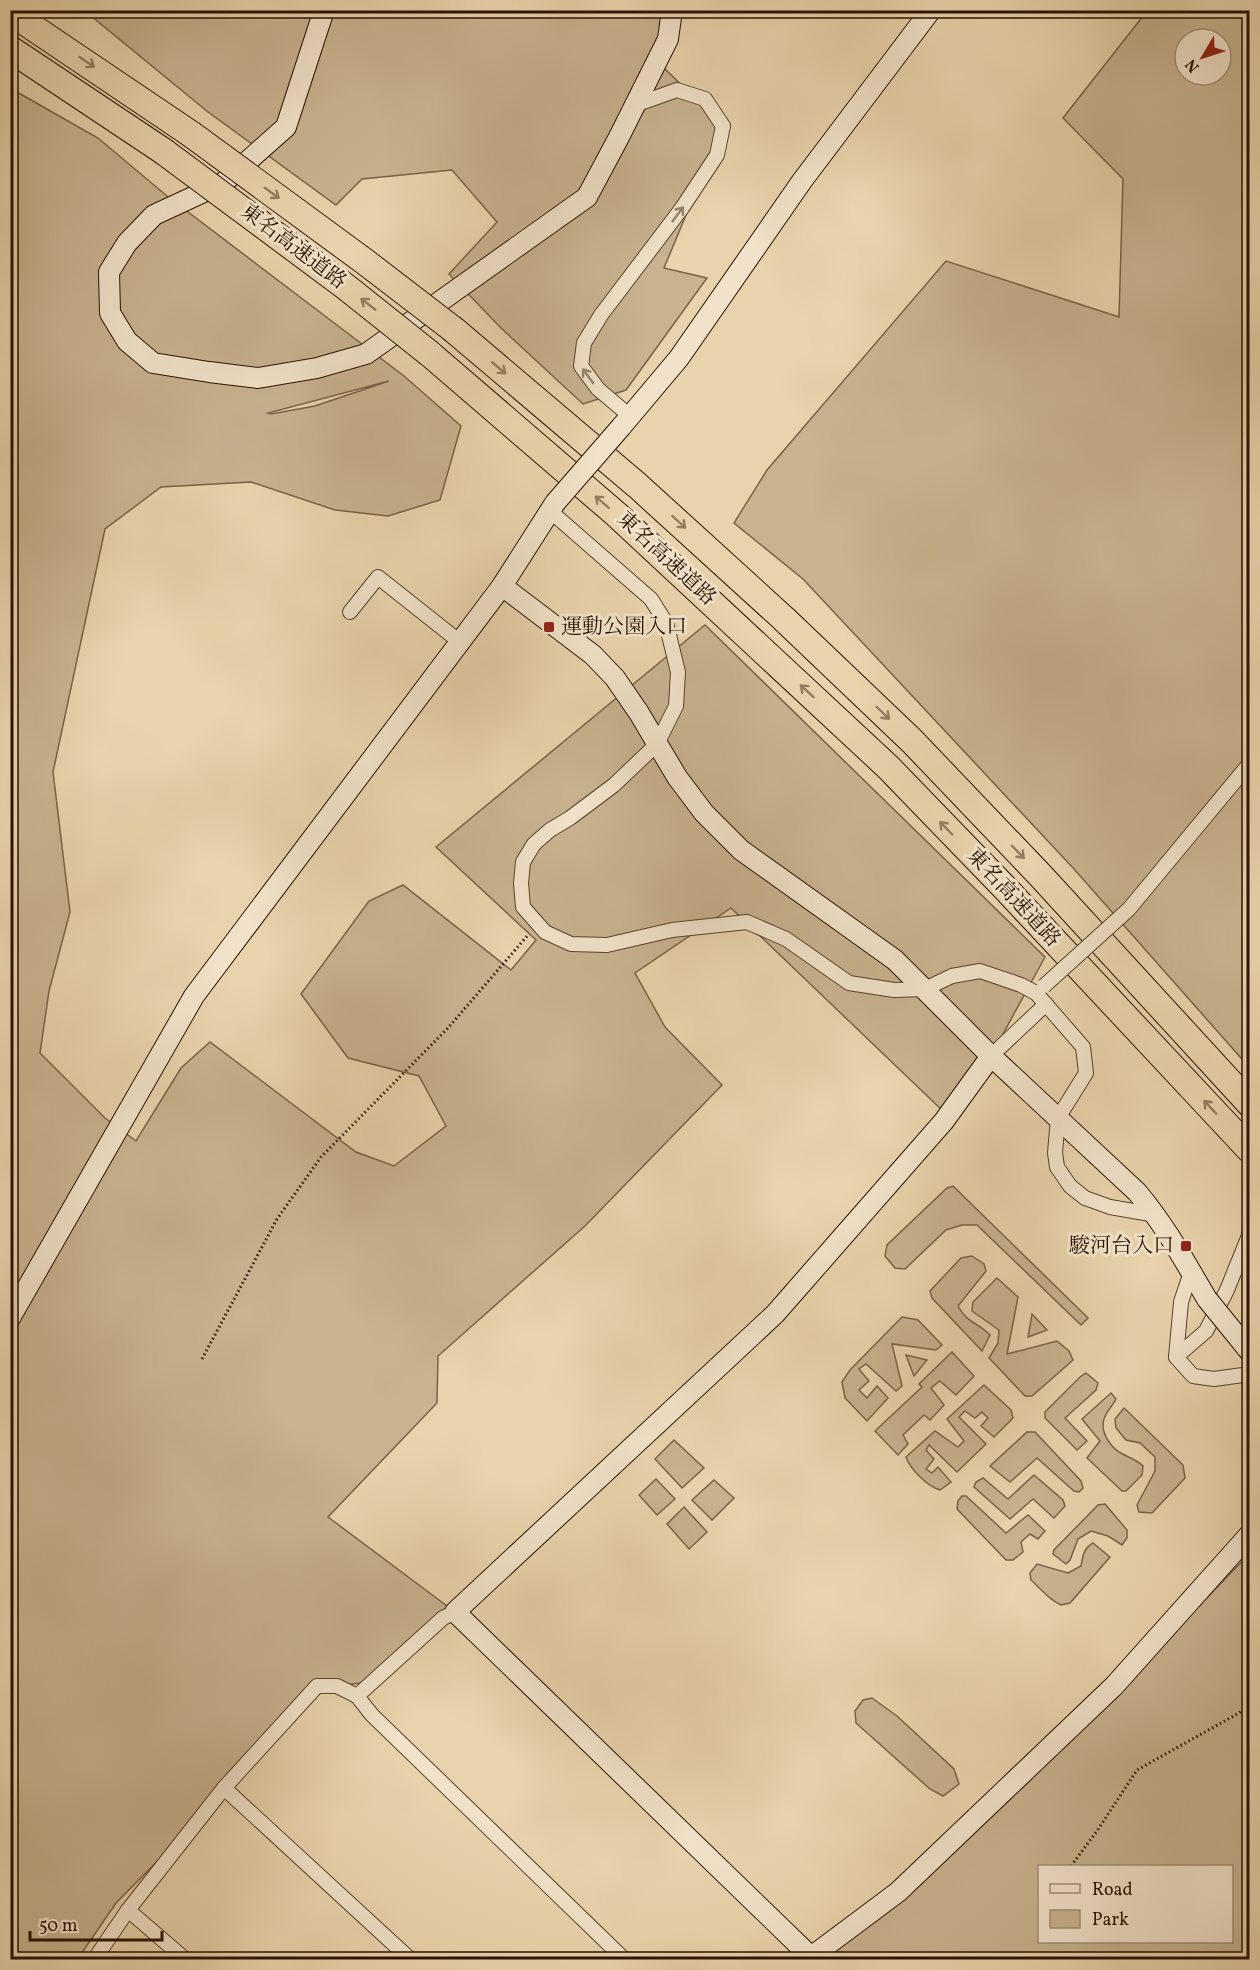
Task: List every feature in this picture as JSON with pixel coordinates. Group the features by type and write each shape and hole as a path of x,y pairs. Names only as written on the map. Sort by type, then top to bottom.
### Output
{"highway":[{"name":"東名高速道路","path":"11,11 191,134 364,261 454,330 638,486 783,618 912,741 1040,875 1250,1104"},
{"name":"東名高速道路","path":"10,49 163,151 346,287 430,354 616,514 888,767 1250,1150"},
{"path":"10,65 119,122"}],"street":[{"path":"324,10 286,127 223,183 154,216 127,243 109,272 111,313 127,341 153,363 258,378 317,368 366,354 587,197 668,39 672,10"},
{"path":"10,1318 194,996 502,586 552,507 679,358 802,181 930,11"},
{"path":"625,422 581,366 584,343 601,315 682,208 717,155 723,126 705,99 677,90 635,105"},
{"path":"552,507 651,599 666,622 678,672 676,706 657,744 614,785 534,844 523,862 521,883 524,907 545,932 571,944 607,945 672,930 747,922 786,939 849,982 894,990 925,989 952,976 980,971 1040,990"},
{"path":"350,612 378,577 460,642"},
{"path":"502,586 593,655 615,678 677,777 704,813 741,850 895,960 991,1056 1137,1192 1156,1215 1207,1299 1250,1352"},
{"path":"1040,990 1129,909 1250,763"},
{"path":"1040,990 1046,1004 1083,1047 1086,1074 1058,1118 1055,1153 1057,1167 1070,1186 1085,1198 1110,1207 1156,1215"},
{"path":"357,1696 443,1618 455,1612 775,1314 944,1121 991,1056 1046,1004"},
{"path":"1176,1357 1206,1331 1227,1290 1250,1233"},
{"path":"1191,1272 1181,1302 1176,1357 1193,1376 1214,1379 1250,1374"},
{"path":"455,1612 809,1958 898,1892 1114,1686 1250,1534"},
{"path":"94,1959 128,1910 224,1788 317,1686 337,1686 357,1696 381,1724 625,1959"},
{"path":"224,1788 411,1959"},
{"path":"128,1910 186,1959"}],"path":[{"path":"202,1359 277,1220 321,1156 448,1028 537,923"},
{"path":"1072,1865 1137,1770 1239,1713 1250,1703"}],"green space":[{"path":"85,11 670,11 657,61 723,126 664,268 707,278 626,390 583,404 501,328 449,274 497,222 452,170 362,179 336,205 208,112"},
{"path":"1147,11 1249,11 1249,1067 1074,869 803,579 734,523 767,470 946,261 1119,317 1123,179 1063,118"},
{"path":"10,88 98,138 167,196 404,376 461,426 440,500 388,516 335,510 251,482 161,487 105,529 53,772 70,912 49,991 40,1053 105,1118 136,1141 181,1068 210,1042 356,1152 394,1166 446,1126 419,1076 348,1058 301,994 369,901 403,885 511,970 536,940 436,847 705,625 1045,957 991,1056 946,1114 731,908 635,973 665,1027 722,1085 585,1226 438,1356 437,1403 328,1517 455,1612 374,1682 317,1687 203,1815 116,1903 77,1960 10,1959","holes":["389,381 315,406 268,413"]},
{"path":"953,1186 1088,1318 1081,1325 977,1225 962,1225 946,1230 905,1269 895,1268 885,1256 887,1245 947,1188"},
{"path":"972,1256 984,1264 986,1271 958,1306 961,1312 990,1335 982,1351 932,1298 930,1291 961,1258"},
{"path":"997,1278 1018,1297 1007,1354 1057,1341 1069,1351 1073,1360 1032,1396 1025,1396 989,1358 998,1343 999,1330 972,1311 973,1302"},
{"path":"1032,1314 1047,1330 1028,1337"},
{"path":"902,1317 918,1320 942,1345 936,1350 892,1344 902,1386 896,1391 866,1364 859,1369 869,1381 859,1390 867,1398 877,1386 888,1398 867,1421 845,1398 842,1382 850,1370"},
{"path":"952,1352 974,1376 956,1395 940,1381 931,1388 944,1405 930,1420 924,1415 903,1435 908,1444 898,1455 875,1431 922,1387 919,1384"},
{"path":"906,1355 927,1360 914,1376"},
{"path":"1086,1373 1098,1383 1096,1390 1065,1418 1087,1441 1077,1450 1045,1418 1045,1412"},
{"path":"984,1385 1011,1410 1013,1418 994,1437 981,1426 988,1418 982,1412 975,1418 965,1411 959,1417 986,1444 957,1472 929,1445 926,1450 934,1459 926,1469 932,1473 938,1467 951,1482 940,1490 935,1488 915,1472 906,1457 935,1431 958,1447 964,1441 947,1419"},
{"path":"1111,1393 1116,1399 1104,1419 1103,1428 1106,1437 1119,1452 1143,1466 1142,1475 1126,1491 1122,1491 1087,1458 1100,1441 1082,1419"},
{"path":"1124,1408 1183,1465 1185,1478 1152,1513 1139,1512 1137,1505 1155,1471 1155,1457 1140,1443 1126,1440 1116,1428 1115,1419"},
{"path":"1027,1432 1035,1432 1081,1481 1083,1488 1079,1492 1074,1491 1037,1458 1010,1482 990,1466"},
{"path":"674,1440 704,1468 682,1488 655,1459"},
{"path":"1034,1475 1063,1500 1065,1506 1054,1518 1033,1499 1010,1519 974,1487 976,1482 983,1478 1008,1499"},
{"path":"656,1479 675,1499 657,1515 639,1495"},
{"path":"714,1480 734,1498 712,1520 692,1500"},
{"path":"962,1496 966,1496 1006,1533 1028,1515 1045,1531 1038,1539 1030,1534 1021,1542 1023,1552 1013,1560 1006,1560 957,1509 958,1501"},
{"path":"1105,1504 1127,1530 1127,1538 1122,1545 1108,1536 1091,1531 1078,1539 1070,1560 1066,1564 1053,1554 1054,1550 1098,1505"},
{"path":"684,1507 707,1532 689,1549 667,1524"},
{"path":"1093,1543 1110,1557 1070,1603 1061,1605 1057,1603 1031,1580 1030,1573 1037,1564 1068,1573 1081,1566 1085,1550"},
{"path":"1249,1554 1249,1959 802,1960 873,1911 1152,1655"},
{"path":"872,1698 897,1716 954,1769 959,1784 943,1796 930,1789 856,1723 855,1711 863,1700"}],"place":[{"name":"運動公園入口","path":"549,627"},
{"name":"駿河台入口","path":"1186,1246"}]}
